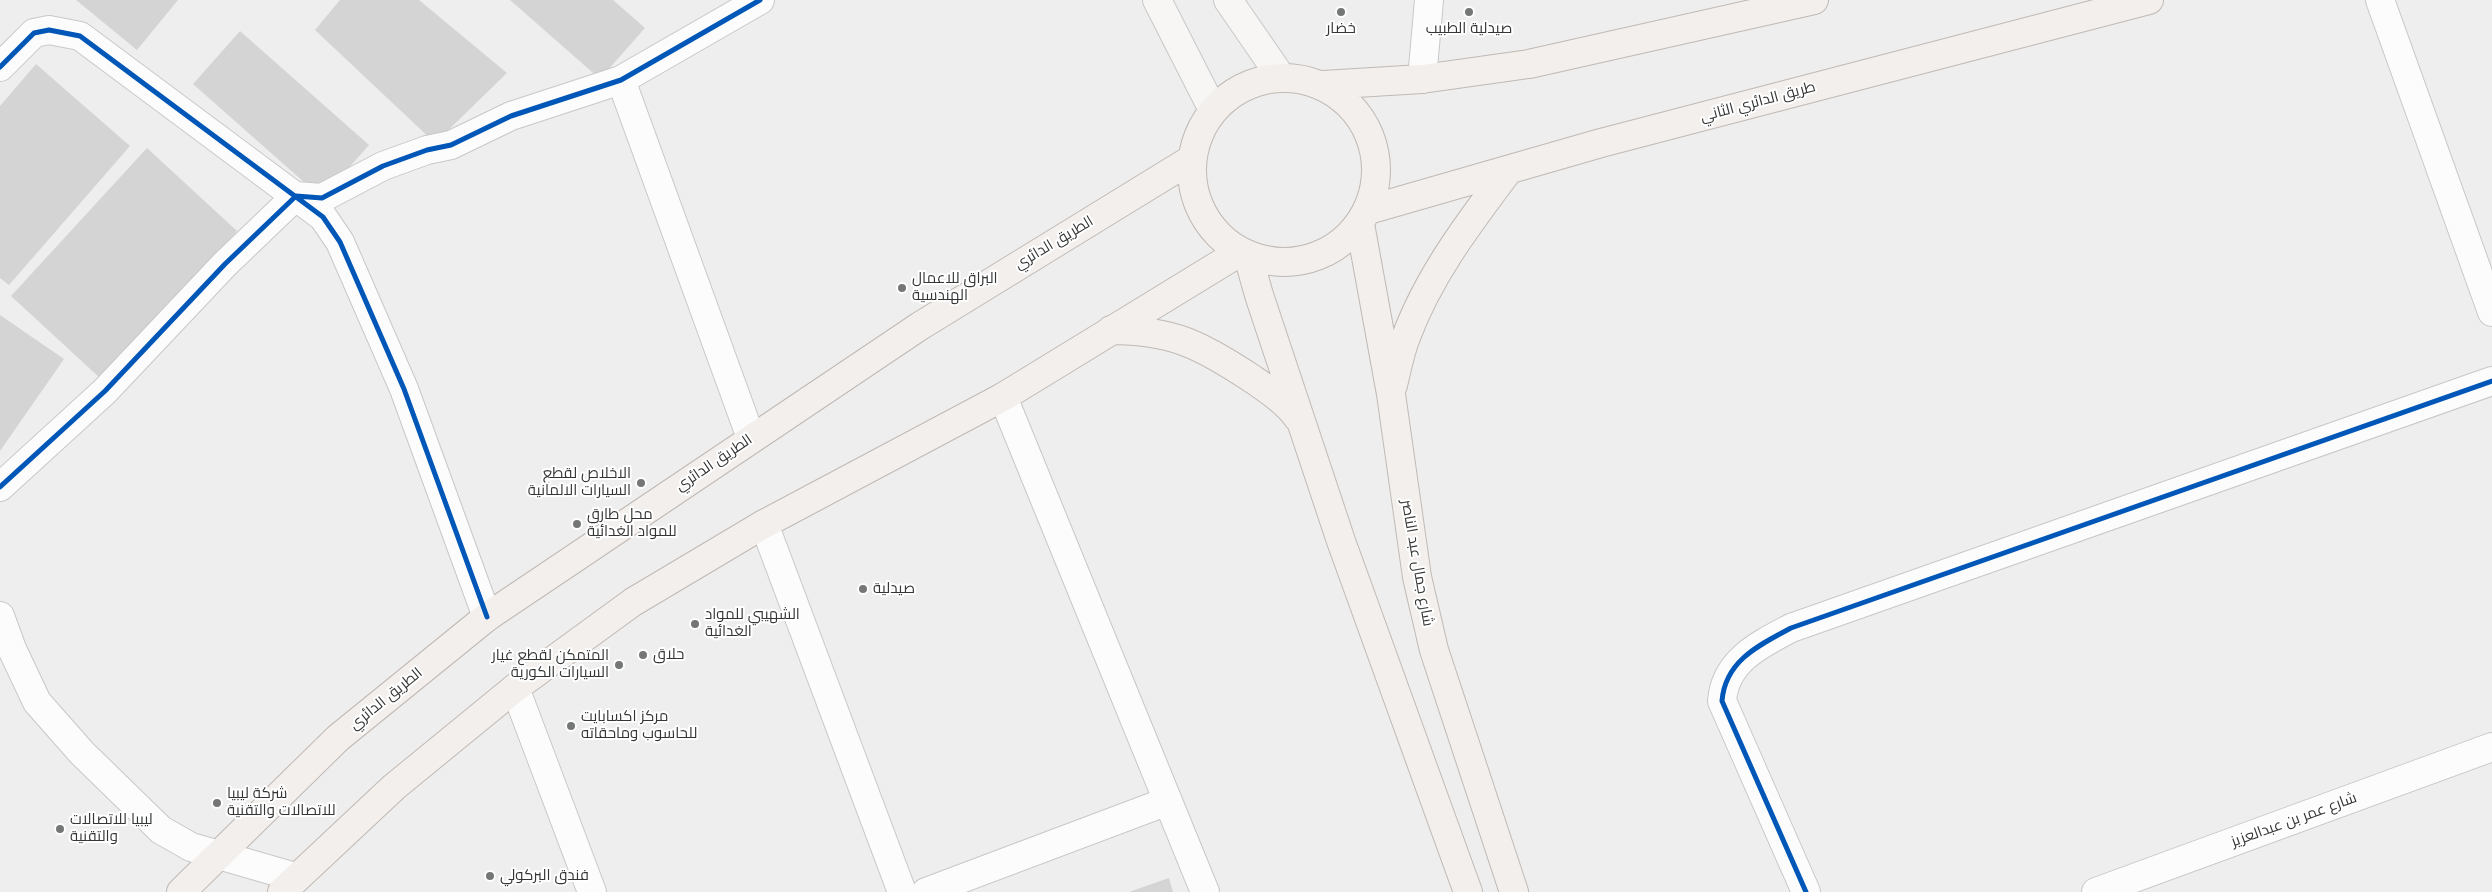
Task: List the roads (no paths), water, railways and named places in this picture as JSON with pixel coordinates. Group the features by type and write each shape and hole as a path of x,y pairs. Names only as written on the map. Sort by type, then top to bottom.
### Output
{"main road":[{"path":"1323,86 1347,101 1366,124 1376,152 1376,182 1364,217 1328,252 1289,264 1244,254 1218,235 1201,213 1193,187 1192,159 1199,133 1213,110 1232,93 1248,86 1281,77 1323,86 1422,79 1529,64 1814,0"},
{"name":"طريق الدائري الثاني","path":"1364,217 1508,171 1639,133 2149,0"},
{"name":"الطريق الدائري","path":"181,892 338,738 487,617 920,326 1192,159"},
{"path":"1391,394 1405,338 1427,290 1456,241 1508,171"},
{"name":"شارع جمال عبد الناصر","path":"1364,217 1416,577 1434,650 1514,892"},
{"path":"288,884 394,787 515,688 633,602 764,524 1003,397 1111,330 1244,254"},
{"path":"1244,254 1302,424 1468,892"},
{"path":"1111,330 1142,330 1185,340 1214,353 1274,395 1292,410 1302,424"}],"street":[{"path":"0,487 105,391 225,264 296,196 322,198 383,166 427,150 451,144 511,116 621,80 760,0"},
{"path":"1157,0 1213,110"},
{"path":"1228,0 1281,77"},
{"path":"1422,79 1429,0"},
{"path":"2380,0 2492,312"},
{"path":"0,67 34,33 49,30 80,36 296,196 327,223 340,242 404,389 487,617"},
{"path":"621,80 751,438"},
{"path":"1806,892 1722,701 1723,686 1729,673 1739,661 1762,644 1791,628 2492,381"},
{"path":"1003,397 1205,892"},
{"path":"764,524 902,892"},
{"path":"0,616 12,649 37,702 63,733 161,830 190,847 218,854 288,884"},
{"path":"515,688 592,892"},
{"name":"شارع عمر بن عبدالعزيز","path":"2110,890 2492,747"},
{"path":"926,892 1168,801"}],"place":[{"name":"خضار","path":"1341,12"},
{"name":"صيدلية الطبيب","path":"1469,12"},
{"name":"البراق للاعمال الهندسية","path":"902,288"},
{"name":"الاخلاص لقطع السيارات الالمانية","path":"641,483"},
{"name":"محل طارق للمواد الغدائية","path":"577,524"},
{"name":"صيدلية","path":"863,589"},
{"name":"الشهيبي للمواد الغدائية","path":"695,624"},
{"name":"حلاق","path":"643,655"},
{"name":"المتمكن لقطع غيار السيارات الكورية","path":"619,665"},
{"name":"مركز اكسابايت للحاسوب وماحقاته","path":"571,726"},
{"name":"شركة ليبيا للاتصالات والتقنية","path":"217,803"},
{"name":"ليبيا للاتصالات والتقنية","path":"60,829"},
{"name":"فندق البركولي","path":"490,876"}]}
